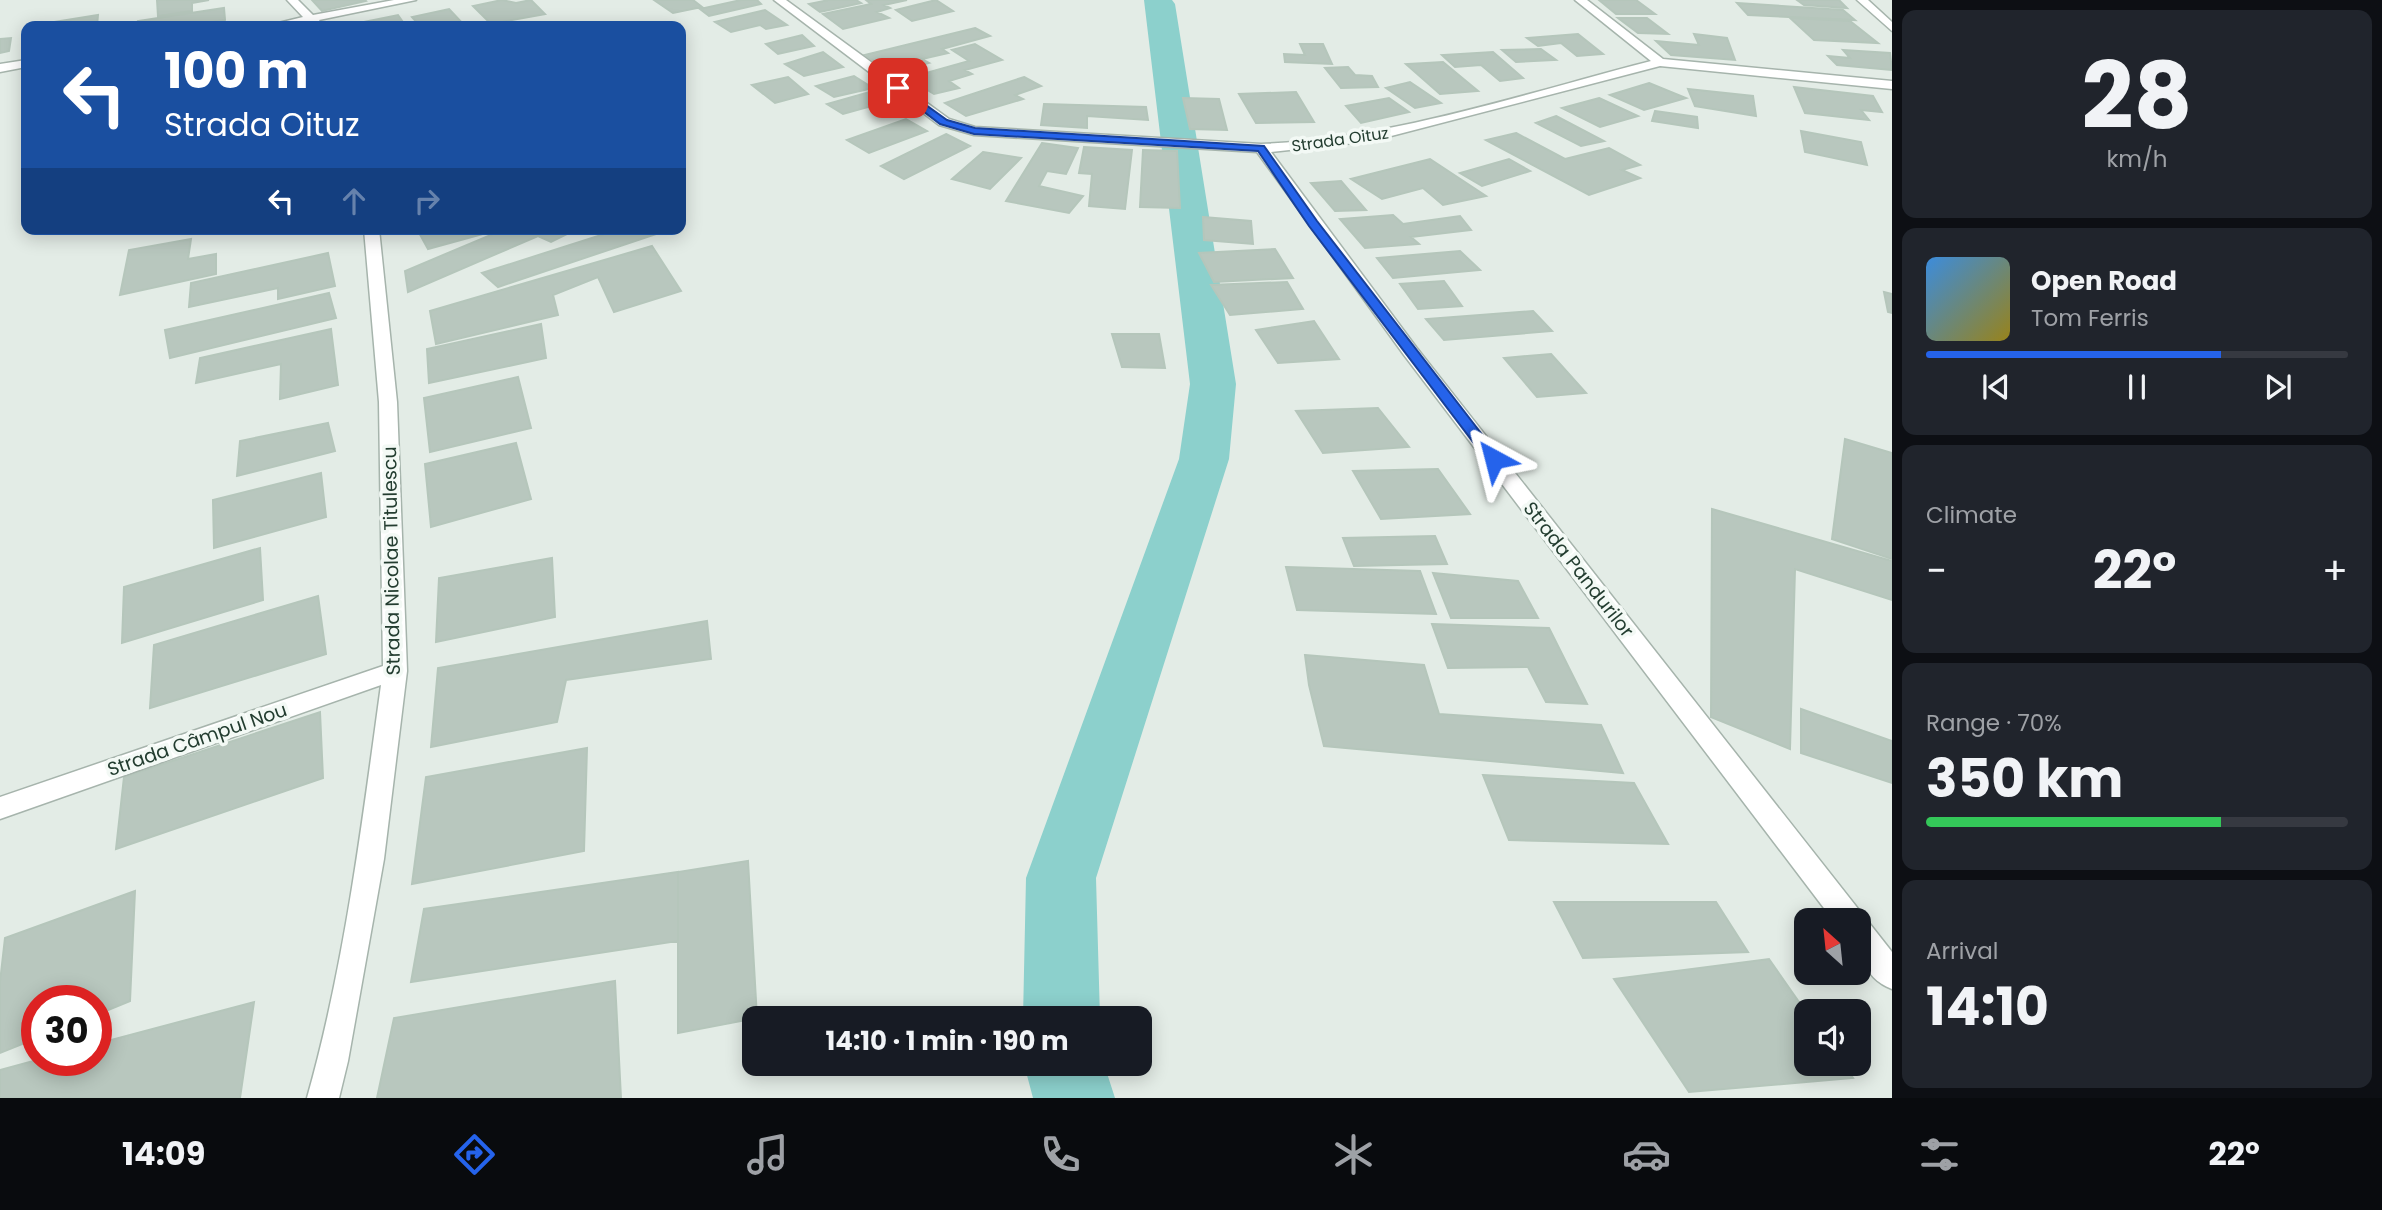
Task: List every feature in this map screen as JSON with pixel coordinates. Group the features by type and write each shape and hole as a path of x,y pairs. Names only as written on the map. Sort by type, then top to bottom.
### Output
{"street":[{"path":"292,0 314,21"},
{"path":"324,21 411,0"},
{"name":"Strada Oituz","path":"779,0 955,127 1156,144 1261,148 1307,146 1372,137 1660,62 1892,85"},
{"path":"1580,0 1660,62"},
{"path":"1862,0 1892,28"},
{"path":"0,68 21,65"},
{"name":"Strada Pandurilor","path":"1261,148 1409,351 1841,908"},
{"name":"Strada Nicolae Titulescu","path":"323,1098 333,1060 371,859 395,671 388,402 372,235"},
{"name":"Strada Câmpul Nou","path":"0,808 395,671"},
{"path":"1871,948 1892,975"}],"building":[{"path":"157,0 209,0 192,3 192,11 158,16"},
{"path":"312,0 365,0 366,1 322,11"},
{"path":"502,0 516,3 531,0 545,14 507,21 488,21 473,6"},
{"path":"654,0 693,0 702,7 673,13"},
{"path":"741,0 757,0 761,4 709,16 700,9"},
{"path":"829,0 856,0 861,3 820,12 809,4"},
{"path":"866,0 907,0 884,5 890,8 877,12 889,18 843,29 823,14 871,4"},
{"path":"936,0 953,11 912,21 896,10"},
{"path":"1599,0 1636,0 1655,14 1616,14"},
{"path":"1797,0 1839,0 1847,8 1804,5"},
{"path":"1737,3 1843,10 1855,20 1748,15"},
{"path":"224,8 225,20 218,21 138,21"},
{"path":"449,9 460,21 416,21 412,17"},
{"path":"765,10 787,25 766,29 760,25 731,32 715,22"},
{"path":"98,15 97,21 61,21"},
{"path":"398,15 402,21 369,21"},
{"path":"1618,18 1647,18 1668,34 1638,33"},
{"path":"1790,18 1850,21 1878,43 1814,40"},
{"path":"975,28 990,36 942,49 948,53 922,59 929,63 891,73 865,55"},
{"path":"1578,34 1603,54 1577,56 1561,43 1538,46 1527,38"},
{"path":"1694,34 1727,38 1735,60 1671,55 1656,41 1699,45"},
{"path":"802,35 814,46 778,54 766,44"},
{"path":"11,38 9,51 0,53 0,39"},
{"path":"975,44 1002,60 965,70 972,74 949,81 959,88 934,94 908,78 969,61 952,50"},
{"path":"1300,44 1323,44 1332,64 1285,62 1284,54 1305,55"},
{"path":"1541,49 1556,60 1516,62 1502,50"},
{"path":"1843,50 1890,53 1892,70 1837,65 1828,56 1850,58"},
{"path":"823,52 843,67 804,76 785,64"},
{"path":"1493,52 1523,78 1500,81 1481,65 1455,67 1442,55"},
{"path":"1443,62 1478,91 1440,94 1406,64"},
{"path":"1348,67 1355,75 1372,76 1378,87 1341,88 1325,68"},
{"path":"854,76 873,88 834,97 816,86"},
{"path":"788,77 808,94 775,103 752,85"},
{"path":"1024,77 1041,86 1015,95 1023,99 966,116 945,103"},
{"path":"1410,82 1441,103 1415,108 1386,88"},
{"path":"1649,83 1686,98 1644,110 1610,95"},
{"path":"1794,87 1873,96 1882,112 1861,110 1869,120 1805,113"},
{"path":"1688,89 1753,96 1756,116 1695,106"},
{"path":"873,91 890,101 843,114 827,104"},
{"path":"1296,92 1314,122 1256,123 1239,94"},
{"path":"1183,98 1219,99 1227,130 1190,129"},
{"path":"1389,98 1409,112 1361,123 1346,106"},
{"path":"1599,98 1638,116 1600,127 1562,108"},
{"path":"1044,104 1146,107 1148,120 1087,116 1087,128 1041,125"},
{"path":"1655,111 1697,117 1698,128 1652,121"},
{"path":"1556,116 1604,141 1581,146 1536,123"},
{"path":"906,119 927,131 869,153 847,140"},
{"path":"1801,131 1861,142 1867,165 1805,152"},
{"path":"1516,133 1565,159 1609,148 1640,165 1622,170 1640,178 1589,195 1486,140"},
{"path":"946,134 970,146 904,179 881,166"},
{"path":"1042,143 1078,148 1066,174 1047,171 1039,186 1083,196 1069,213 1006,201"},
{"path":"1084,147 1132,150 1125,209 1089,206 1092,174 1079,173"},
{"path":"1143,150 1177,151 1180,208 1140,207"},
{"path":"983,152 1021,158 990,189 952,179"},
{"path":"1430,159 1486,196 1443,205 1423,188 1382,199 1351,179"},
{"path":"1509,159 1530,171 1482,186 1460,173"},
{"path":"1341,181 1366,210 1335,211 1311,183"},
{"path":"1393,215 1403,224 1460,216 1471,230 1411,237 1419,244 1365,248 1340,219"},
{"path":"1203,217 1251,221 1253,244 1204,240"},
{"path":"420,235 479,235 428,249"},
{"path":"491,235 565,235 551,242 538,236 408,292 405,271"},
{"path":"601,235 653,235 498,287 482,273"},
{"path":"191,239 188,259 216,254 216,274 120,295 129,250"},
{"path":"652,246 681,291 614,312 598,277 553,295 558,315 436,344 430,311"},
{"path":"1275,249 1293,278 1214,282 1199,253"},
{"path":"1460,251 1480,270 1393,278 1377,258"},
{"path":"328,253 335,286 278,299 278,288 189,307 191,283"},
{"path":"1444,281 1462,306 1418,309 1400,284"},
{"path":"1287,282 1303,309 1230,315 1211,285"},
{"path":"1884,292 1892,294 1892,313 1888,312"},
{"path":"329,293 336,318 170,358 165,330"},
{"path":"1533,311 1552,331 1444,340 1426,319"},
{"path":"1314,321 1339,359 1278,363 1256,330"},
{"path":"541,324 546,358 429,383 427,349"},
{"path":"331,329 338,385 280,399 281,364 196,383 200,358"},
{"path":"1112,334 1159,334 1165,368 1122,367"},
{"path":"1551,354 1586,393 1537,397 1504,358"},
{"path":"518,377 531,428 430,452 424,398"},
{"path":"1378,408 1409,447 1323,453 1296,411"},
{"path":"328,423 335,451 237,476 240,441"},
{"path":"1845,439 1892,453 1892,559 1832,539"},
{"path":"516,443 531,499 431,527 425,464"},
{"path":"1438,469 1470,514 1381,519 1353,471"},
{"path":"321,473 326,517 214,548 213,500"},
{"path":"1712,509 1892,561 1892,600 1795,569 1790,749 1711,717"},
{"path":"1435,536 1447,564 1354,566 1343,538"},
{"path":"260,548 263,600 122,643 124,587"},
{"path":"552,558 555,617 436,642 439,578"},
{"path":"1286,567 1420,571 1436,614 1297,610"},
{"path":"1433,573 1518,581 1538,618 1451,618"},
{"path":"318,596 326,654 150,708 154,645"},
{"path":"707,621 711,659 566,680 557,722 431,747 438,668"},
{"path":"1432,624 1549,628 1587,704 1546,702 1528,667 1448,668"},
{"path":"1305,655 1424,665 1439,714 1601,725 1623,773 1324,746 1309,685"},
{"path":"1801,709 1892,741 1892,783 1801,753"},
{"path":"320,712 323,778 116,849 124,777"},
{"path":"587,748 584,851 412,884 426,777"},
{"path":"1483,775 1634,783 1668,844 1509,840"},
{"path":"748,861 756,1006 742,1006 742,1021 678,1033 678,872"},
{"path":"678,872 678,941 411,982 424,909"},
{"path":"135,891 130,1001 112,1008 112,985 21,985 21,1044 0,1053 0,982 5,938"},
{"path":"1554,902 1716,902 1748,952 1583,958"},
{"path":"1769,959 1797,999 1794,999 1794,1076 1853,1078 1689,1092 1614,979"},
{"path":"615,981 621,1098 377,1098 394,1018"},
{"path":"254,1002 240,1098 0,1098 0,1070 21,1064 21,1076 112,1076 112,1040"}],"waterway":[{"path":"1061,1006 1061,878 1204,459 1213,384 1161,4 1158,0"},
{"path":"1068,1076 1074,1098"}],"route":[{"path":"898,88 944,122 974,131 1156,144 1261,148 1313,224 1494,459"}]}
